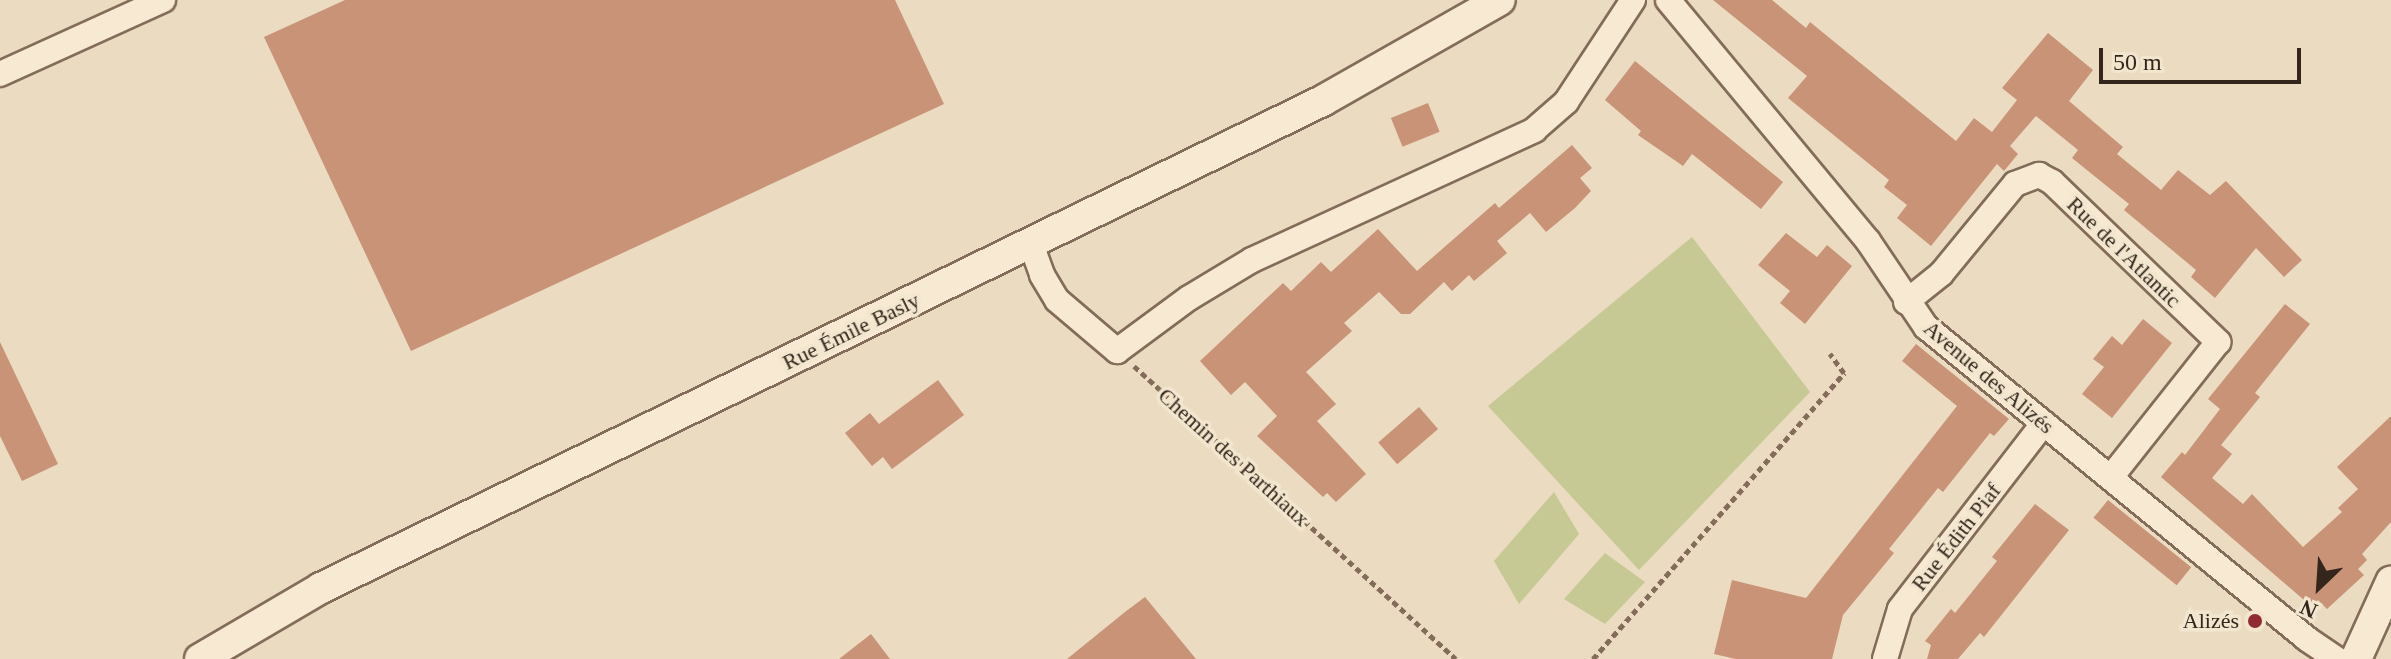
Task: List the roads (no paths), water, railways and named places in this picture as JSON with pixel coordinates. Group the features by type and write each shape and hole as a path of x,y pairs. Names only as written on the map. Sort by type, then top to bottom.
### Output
{"street":[{"path":"0,74 163,0"},
{"name":"Rue Émile Basly","path":"200,659 321,588 1344,89 1500,0"},
{"path":"1031,244 1042,275 1057,300 1117,351 1189,298 1252,260 1534,130 1566,102 1633,0"},
{"name":"Avenue des Alizés","path":"1668,0 1868,241 1906,302 1926,327 2307,639 2337,659"},
{"name":"Rue de l'Atlantic","path":"1906,302 1941,274 2015,184 2039,175 2052,182 2218,342 2111,477"},
{"name":"Rue Édith Piaf","path":"1885,659 1900,609 2044,423"},
{"path":"2356,659 2391,582"}],"place":[{"name":"Alizés","path":"2255,621"}]}
